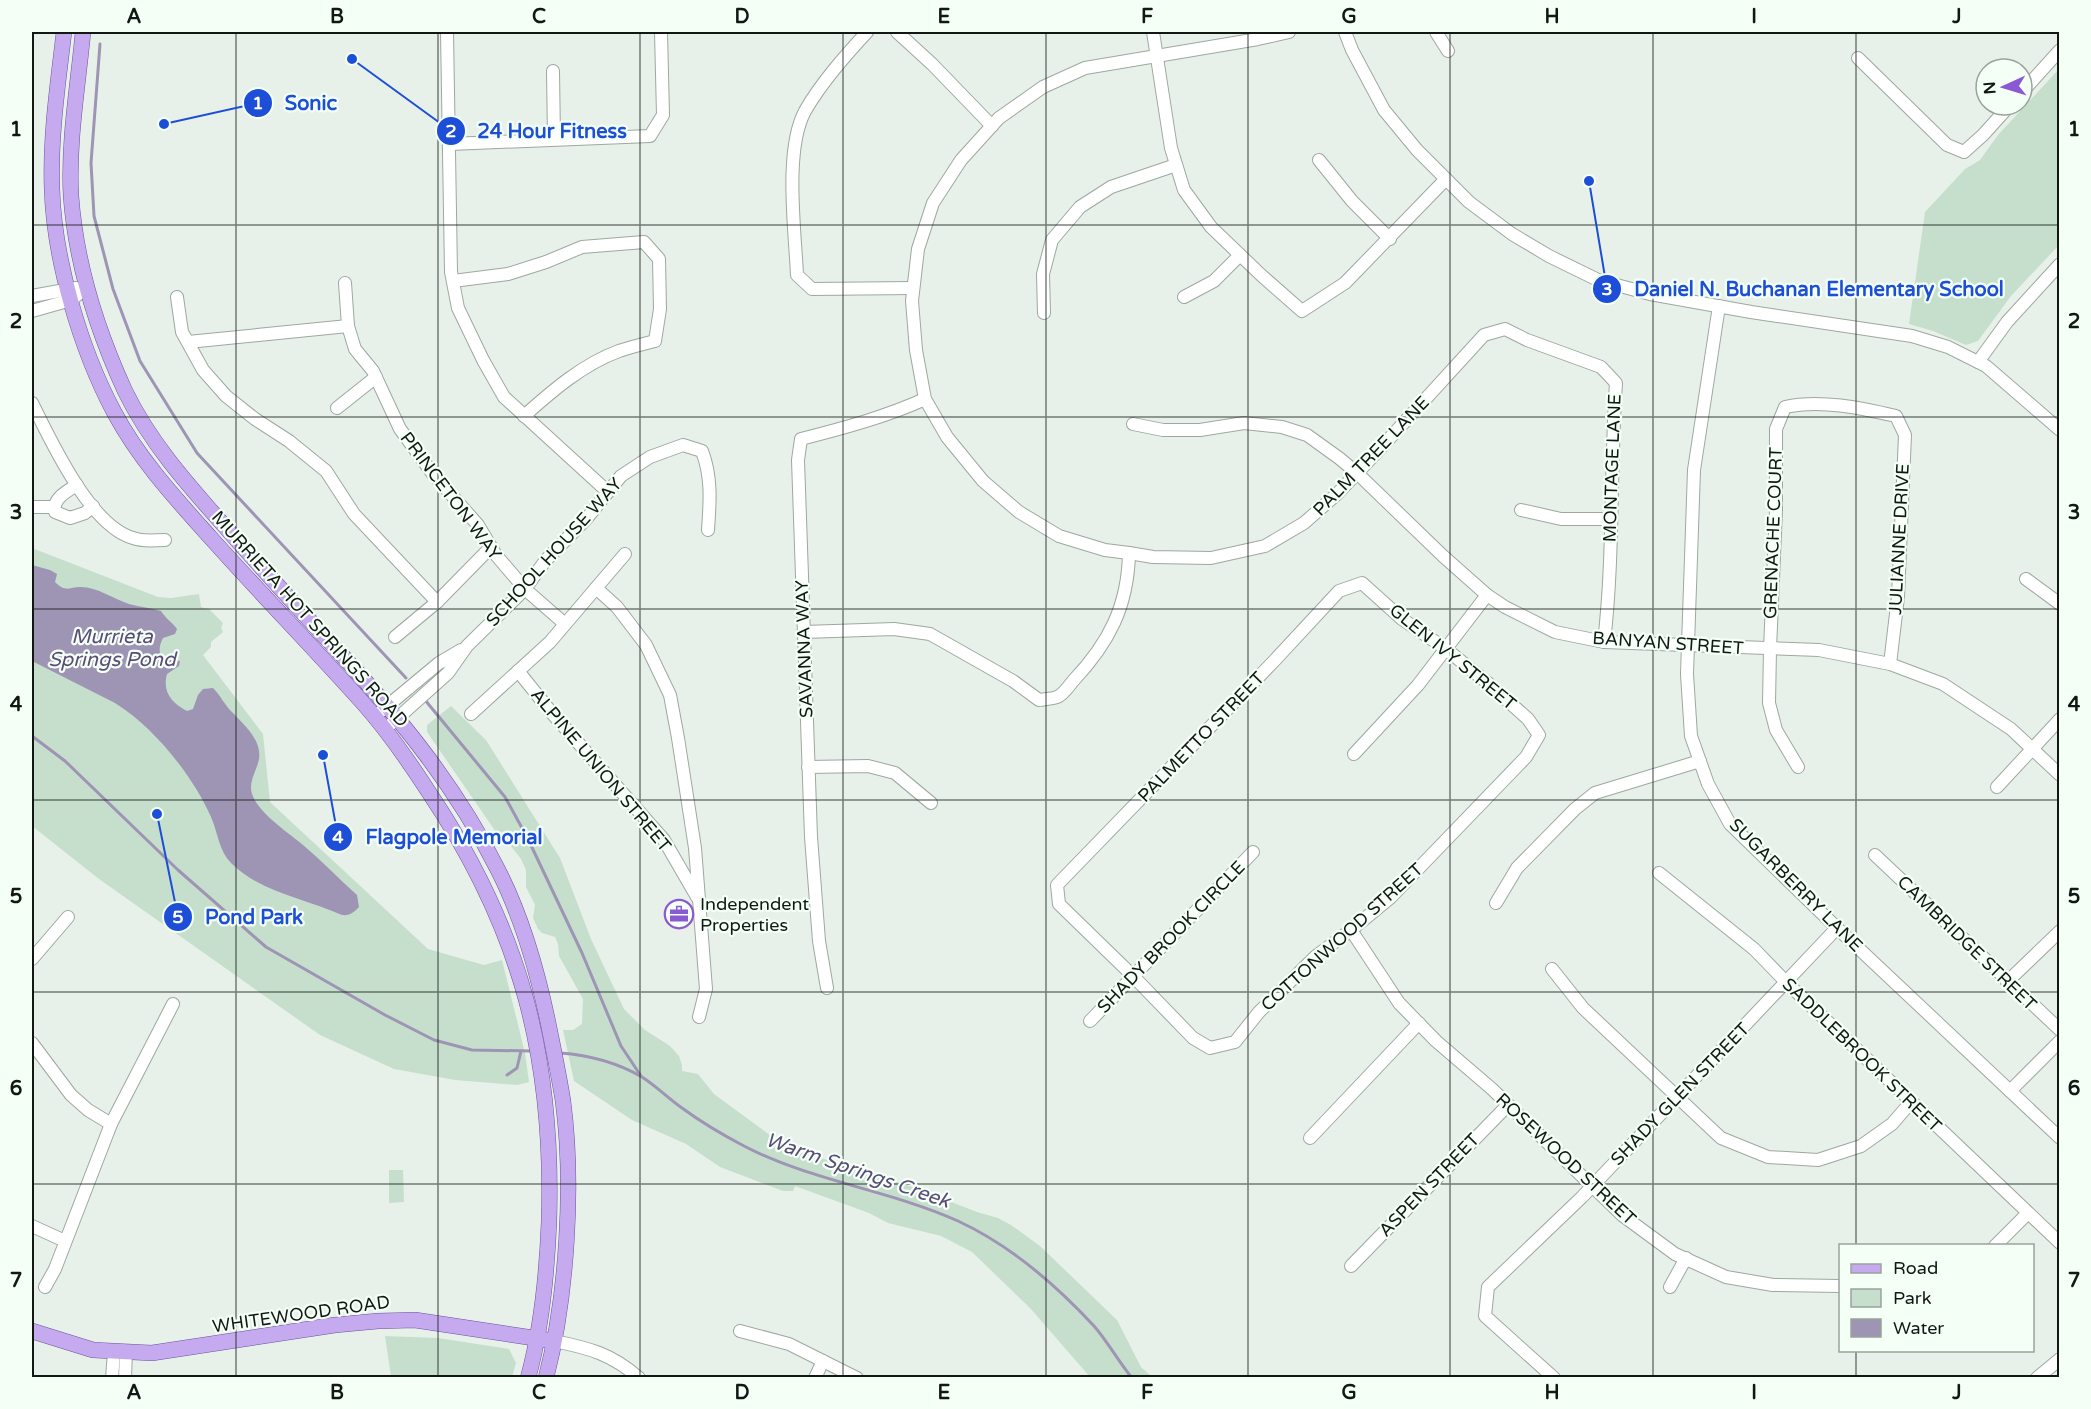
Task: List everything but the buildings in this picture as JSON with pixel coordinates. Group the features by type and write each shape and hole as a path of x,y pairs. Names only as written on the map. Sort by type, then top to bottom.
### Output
{"main road":[{"name":"MURRIETA HOT SPRINGS ROAD","path":"64,32 53,138 52,191 55,228 69,295 97,377 115,414 148,466 374,717 416,772 457,834 509,943 534,1032 548,1126 549,1199 545,1278 528,1377"},
{"name":"MURRIETA HOT SPRINGS ROAD","path":"83,32 72,151 71,195 77,246 86,288 105,344 126,393 164,455 205,504 393,712 442,774 499,872 532,957 559,1078 567,1153 567,1200 562,1278 554,1341 546,1377"},
{"name":"WHITEWOOD ROAD","path":"32,1331 93,1350 152,1353 335,1325 378,1321 415,1320 554,1341"}],"street":[{"path":"447,32 453,281 458,308 504,397 608,492"},
{"path":"450,144 650,136 663,116 661,32"},
{"path":"867,32 829,78 805,112 794,143 797,275 812,289 913,288"},
{"path":"897,32 932,64 992,126"},
{"path":"1153,32 1172,148 1184,190 1211,227 1302,311 1345,283 1446,179"},
{"name":"PALM TREE LANE","path":"1289,32 1085,68 1043,87 999,118 961,160 933,203 918,249 912,301 916,350 925,399 947,436 983,481 1019,512 1059,536 1105,550 1129,554 1153,557 1211,558 1264,546 1304,524 1357,474 1484,335 1505,329"},
{"path":"1344,32 1384,110 1417,150 1469,202 1512,234 1549,256 1598,280 1650,294 1912,336 1948,347 1986,366 2060,430"},
{"path":"1436,32 1448,51"},
{"path":"2034,79 2060,50"},
{"path":"1858,58 1947,145 1964,152 1999,117"},
{"path":"553,71 554,139"},
{"path":"1319,159 1353,201 1390,239"},
{"path":"1044,313 1043,274 1052,240 1080,207 1111,187 1176,165"},
{"path":"453,281 508,274 582,247 644,242 659,259 660,309 655,340 618,351 592,364 552,391 524,416"},
{"path":"1184,297 1214,281 1240,255"},
{"path":"1978,362 2007,322 2060,264"},
{"name":"PRINCETON WAY","path":"345,283 348,326 355,349 376,377 400,429 434,474 478,525 491,547 525,589 565,624"},
{"path":"32,311 86,288"},
{"path":"32,296 69,295"},
{"path":"177,297 182,332 203,370 226,396 255,419 289,441 326,471 354,514 437,602"},
{"name":"SUGARBERRY LANE","path":"1719,306 1694,470 1687,674 1691,736 1708,784 1730,824 2060,1138"},
{"path":"188,342 348,326"},
{"name":"MONTAGE LANE","path":"1505,329 1527,340 1601,367 1616,383 1608,611 1604,642"},
{"path":"337,408 376,377"},
{"name":"SAVANNA WAY","path":"827,988 818,929 811,837 798,460 801,439 866,422 925,399"},
{"path":"32,403 59,457 108,526 132,538 147,541 165,540"},
{"name":"GRENACHE COURT","path":"1798,766 1776,730 1769,703 1776,510 1776,429 1785,408 1802,403 1867,409 1896,416"},
{"name":"JULIANNE DRIVE","path":"1890,664 1898,597 1905,435 1896,416"},
{"name":"BANYAN STREET","path":"1133,424 1163,430 1200,430 1244,423 1282,427 1307,435 1339,458 1487,595 1505,607 1555,632 1604,642 1819,650 1890,664 1942,684 2011,729 2060,775"},
{"name":"SCHOOL HOUSE WAY","path":"384,730 393,712 439,663 467,646 525,589 545,561 587,518 621,476 650,457 683,445 702,451 709,467 708,530"},
{"path":"77,485 58,499 54,507 55,512 70,518 85,513 93,506"},
{"path":"32,507 54,507"},
{"path":"1521,510 1561,519 1610,519"},
{"path":"395,637 437,602 491,547"},
{"path":"471,714 550,642 625,554"},
{"path":"804,632 894,630 930,634 1013,681 1039,700 1058,697 1102,645 1121,611 1129,576 1129,554"},
{"path":"2026,579 2060,604"},
{"name":"GLEN IVY STREET","path":"1362,583 1402,619 1446,649 1528,719 1539,735"},
{"name":"PALMETTO STREET","path":"1133,976 1059,904 1057,885 1340,591 1362,583"},
{"path":"596,588 617,607 646,645 670,695 695,848 706,989 699,1017"},
{"path":"1354,754 1419,685 1487,595"},
{"name":"ALPINE UNION STREET","path":"518,671 551,712 664,840 699,901"},
{"name":"SCHOOL HOUSE WAY","path":"374,717 393,712"},
{"path":"1996,787 2060,719"},
{"name":"COTTONWOOD STREET","path":"1133,976 1193,1038 1210,1048 1235,1042 1259,1012 1316,956 1391,897 1526,757 1539,735"},
{"path":"1496,903 1517,868 1575,809 1595,793 1700,761"},
{"path":"808,767 868,766 895,773 931,803"},
{"name":"SHADY BROOK CIRCLE","path":"1090,1021 1253,852"},
{"name":"CAMBRIDGE STREET","path":"1875,855 2060,1030"},
{"name":"SADDLEBROOK STREET","path":"1659,873 1754,949 2060,1243"},
{"path":"32,959 68,917"},
{"name":"SHADY GLEN STREET","path":"1554,1377 1485,1316 1488,1287 1592,1187 1837,928"},
{"name":"ROSEWOOD STREET","path":"1351,930 1399,1003 1622,1215 1675,1254 1726,1277 1773,1285 1839,1286"},
{"path":"2007,982 2060,931"},
{"path":"1552,969 1582,1008 1721,1138 1768,1157 1818,1160 1861,1146 1892,1124 1911,1102"},
{"path":"45,1287 111,1124 173,1004"},
{"path":"1310,1138 1419,1023"},
{"path":"2010,1091 2060,1041"},
{"path":"32,1043 71,1095 88,1110 111,1124"},
{"name":"ASPEN STREET","path":"1352,1266 1508,1105"},
{"path":"1996,1244 2028,1213"},
{"path":"32,1226 65,1241"},
{"path":"1670,1287 1686,1258"},
{"path":"740,1331 789,1344 857,1377"},
{"name":"WHITEWOOD ROAD","path":"554,1341 590,1349 608,1356 626,1366 639,1377"},
{"path":"112,1377 120,1352"},
{"path":"120,1352 125,1377"},
{"path":"2037,1377 2060,1359"},
{"path":"815,1377 822,1361"}],"green space":[{"path":"2059,69 2059,245 2011,296 1978,341 1966,345 1909,324 1925,212 1965,169 1980,160 2015,117 2034,117 2034,96"},
{"path":"32,548 158,597 171,598 199,594 201,607 209,609 223,623 221,628 223,632 211,642 211,647 203,655 263,734 270,802 428,949 484,965 502,960 525,1053 529,1082 517,1085 455,1080 394,1069 320,1035 99,879 32,826"},
{"path":"451,706 486,740 560,858 591,939 624,1009 645,1030 670,1046 679,1056 682,1071 698,1074 714,1094 789,1149 918,1189 998,1218 1011,1225 1040,1246 1117,1320 1141,1367 1152,1377 1090,1377 1030,1308 972,1252 941,1236 888,1223 869,1213 795,1186 793,1191 783,1191 720,1167 686,1144 632,1120 574,1081 563,1030 573,1030 582,1024 583,999 559,956 555,937 542,933 533,918 535,905 526,887 526,870 521,859 504,837 496,832 427,732 427,725"},
{"path":"389,1170 403,1170 404,1202 389,1203"},
{"path":"385,1336 438,1338 509,1349 516,1363 512,1377 391,1377"}],"water":[{"name":"Murrieta Springs Pond","path":"32,565 57,574 55,582 62,587 93,589 129,604 161,611 177,629 175,634 163,638 160,649 163,659 180,661 179,666 167,674 166,686 169,696 187,711 193,709 203,689 213,688 216,691 251,733 258,745 259,759 251,785 255,801 274,822 310,851 357,895 359,907 354,912 342,915 269,888 243,873 231,863 224,853 211,817 194,785 158,739 130,713 115,703 32,661"}],"waterway":[{"path":"100,44 91,163 94,216 113,289 140,361 197,453 406,678"},
{"path":"425,700 505,797 528,839 582,953 621,1046 641,1076"},
{"name":"Warm Springs Creek","path":"32,736 65,761 178,870 266,947 385,1015 434,1040 472,1050 532,1051"},
{"path":"507,1075 517,1068 521,1051"},
{"name":"Warm Springs Creek","path":"560,1053 602,1060 633,1072 704,1123 770,1158 823,1177 932,1210 977,1231 1014,1254 1064,1296 1099,1332 1132,1378"}],"place":[{"name":"24 Hour Fitness","path":"352,59"},
{"name":"Sonic","path":"164,124"},
{"name":"Daniel N. Buchanan Elementary School","path":"1589,181"},
{"name":"Flagpole Memorial","path":"323,755"},
{"name":"Pond Park","path":"157,814"},
{"name":"Independent Properties","path":"679,914"}]}
